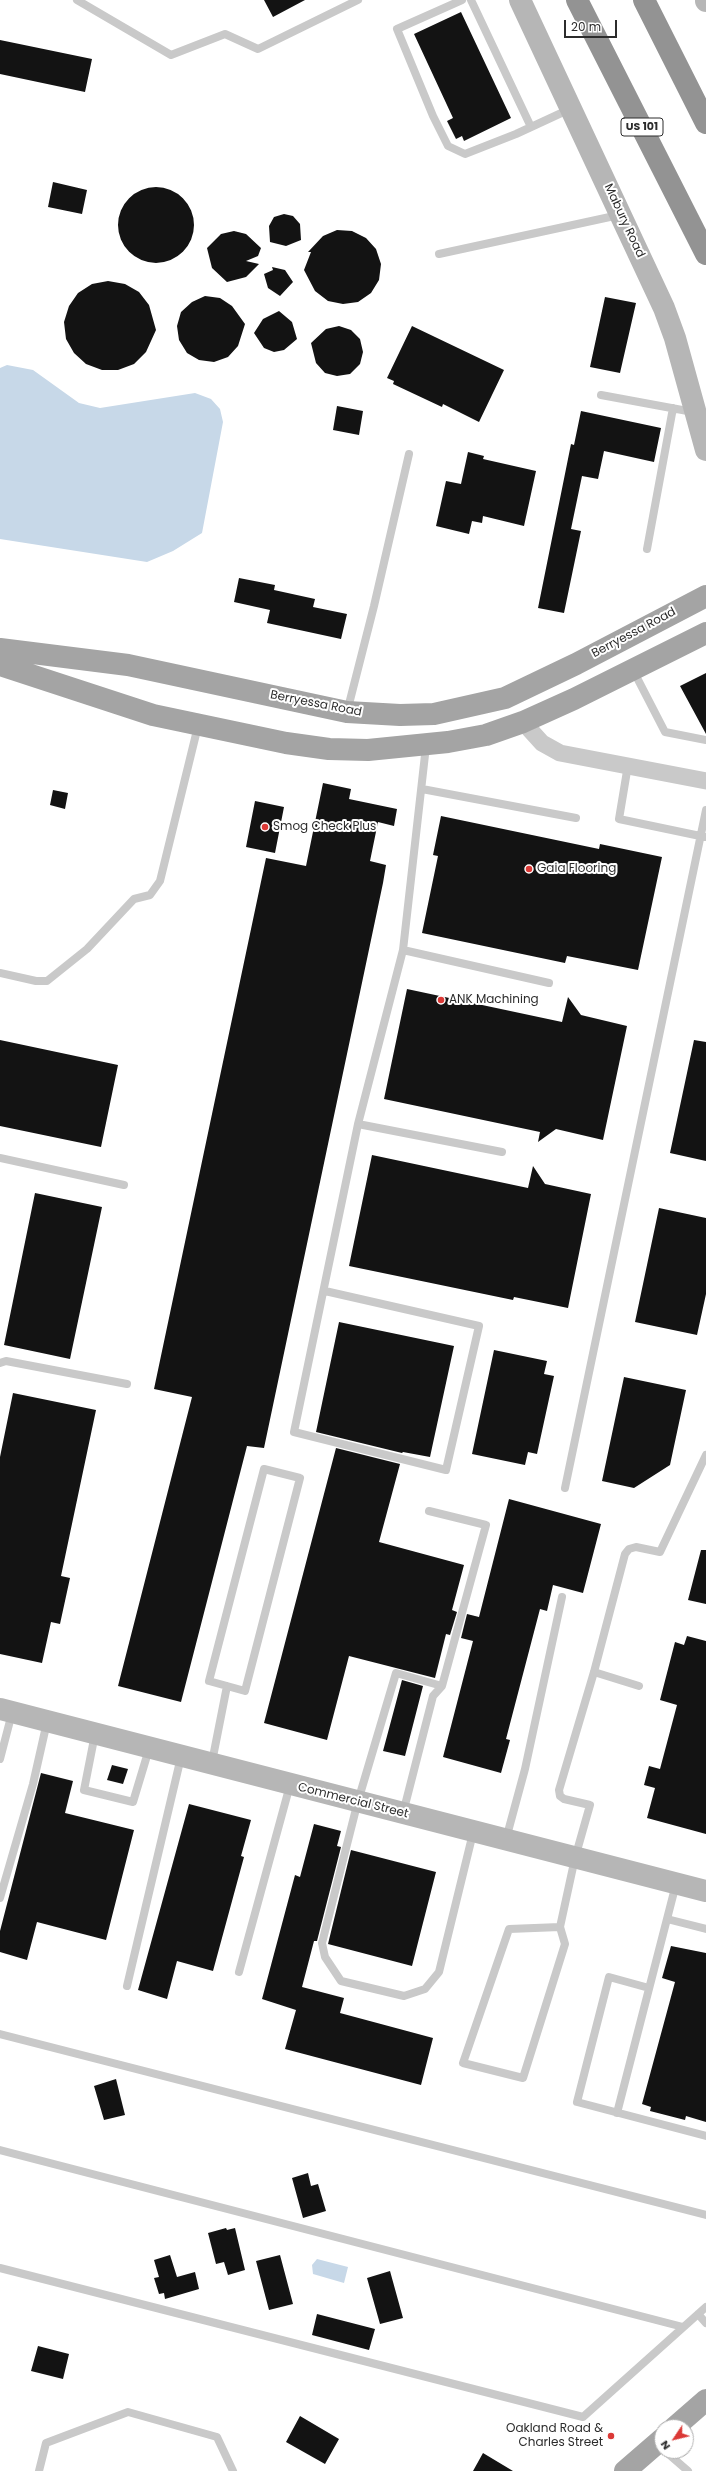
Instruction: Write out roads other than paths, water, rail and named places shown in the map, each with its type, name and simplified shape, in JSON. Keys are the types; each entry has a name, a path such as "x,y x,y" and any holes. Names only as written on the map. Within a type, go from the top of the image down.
{"highway":[{"name":"US 101","path":"577,0 706,254"},
{"path":"644,0 706,123"}],"main road":[{"name":"Mabury Road","path":"520,0 621,214 675,338 706,450"},
{"name":"Berryessa Road","path":"0,649 128,665 347,712 400,715 434,714 505,698 576,664 706,596"},
{"path":"0,665 153,714 286,743 329,749 368,750 426,746 486,735 523,722 633,670 706,633"},
{"name":"Commercial Street","path":"6,1711 96,1733 211,1765 706,1891"},
{"path":"684,2419 706,2400"},
{"path":"625,2471 654,2450"}],"street":[{"path":"523,722 542,743 560,753 706,781"}],"lane":[{"path":"77,0 171,55 226,34 258,49 358,0"},
{"path":"462,0 397,29 433,116 448,146 465,154 531,127 571,108"},
{"path":"471,0 531,127"},
{"path":"439,254 621,214"},
{"path":"601,395 696,412"},
{"path":"647,549 673,408"},
{"path":"347,712 374,606 409,454"},
{"path":"633,670 665,732 706,740"},
{"path":"0,973 36,981 47,981 87,949 134,899 150,895 160,881 198,724"},
{"path":"325,1291 480,1326 446,1470 294,1432 325,1291 358,1124 403,950 426,746"},
{"path":"628,765 619,819 703,837"},
{"path":"422,789 576,818"},
{"path":"565,1488 703,837 706,810"},
{"path":"403,950 550,983"},
{"path":"358,1124 502,1152"},
{"path":"0,1158 124,1185"},
{"path":"0,1363 6,1361 126,1384"},
{"path":"560,1927 509,1930 463,2063 523,2078 565,1944 560,1927 575,1858 590,1805 564,1799 560,1796 559,1790 594,1672 625,1554 629,1549 636,1547 660,1552 706,1455"},
{"path":"264,1468 300,1478 245,1691 227,1686 209,1681 264,1468"},
{"path":"402,1814 434,1696 442,1686 486,1525 429,1511"},
{"path":"506,1840 525,1769 562,1597"},
{"path":"594,1672 639,1686"},
{"path":"442,1686 396,1673 358,1802 322,1943 325,1957 341,1981 404,1996 425,1989 439,1972 473,1831"},
{"path":"211,1765 227,1686"},
{"path":"0,1759 6,1711"},
{"path":"0,1898 33,1784 47,1721"},
{"path":"96,1733 84,1790 133,1802 150,1748"},
{"path":"127,1986 181,1757"},
{"path":"239,1972 290,1785"},
{"path":"617,2113 676,1883"},
{"path":"667,1919 706,1929"},
{"path":"649,1988 609,1977 577,2102 706,2136"},
{"path":"0,2034 706,2215"},
{"path":"0,2150 683,2327"},
{"path":"0,2268 583,2417 706,2307"},
{"path":"698,2314 706,2323"},
{"path":"39,2471 46,2443 128,2412 217,2437 233,2471"},
{"path":"676,2459 688,2471"}],"water":[{"path":"7,365 33,370 79,403 100,408 195,393 211,399 220,409 223,422 202,533 173,551 147,562 0,539 0,368"},
{"path":"317,2259 348,2267 344,2283 313,2274 312,2265"}],"place":[{"name":"Smog Check Plus","path":"265,827"},
{"name":"Gaia Flooring","path":"529,869"},
{"name":"ANK Machining","path":"441,1000"},
{"name":"Oakland Road & Charles Street","path":"611,2436"}]}
